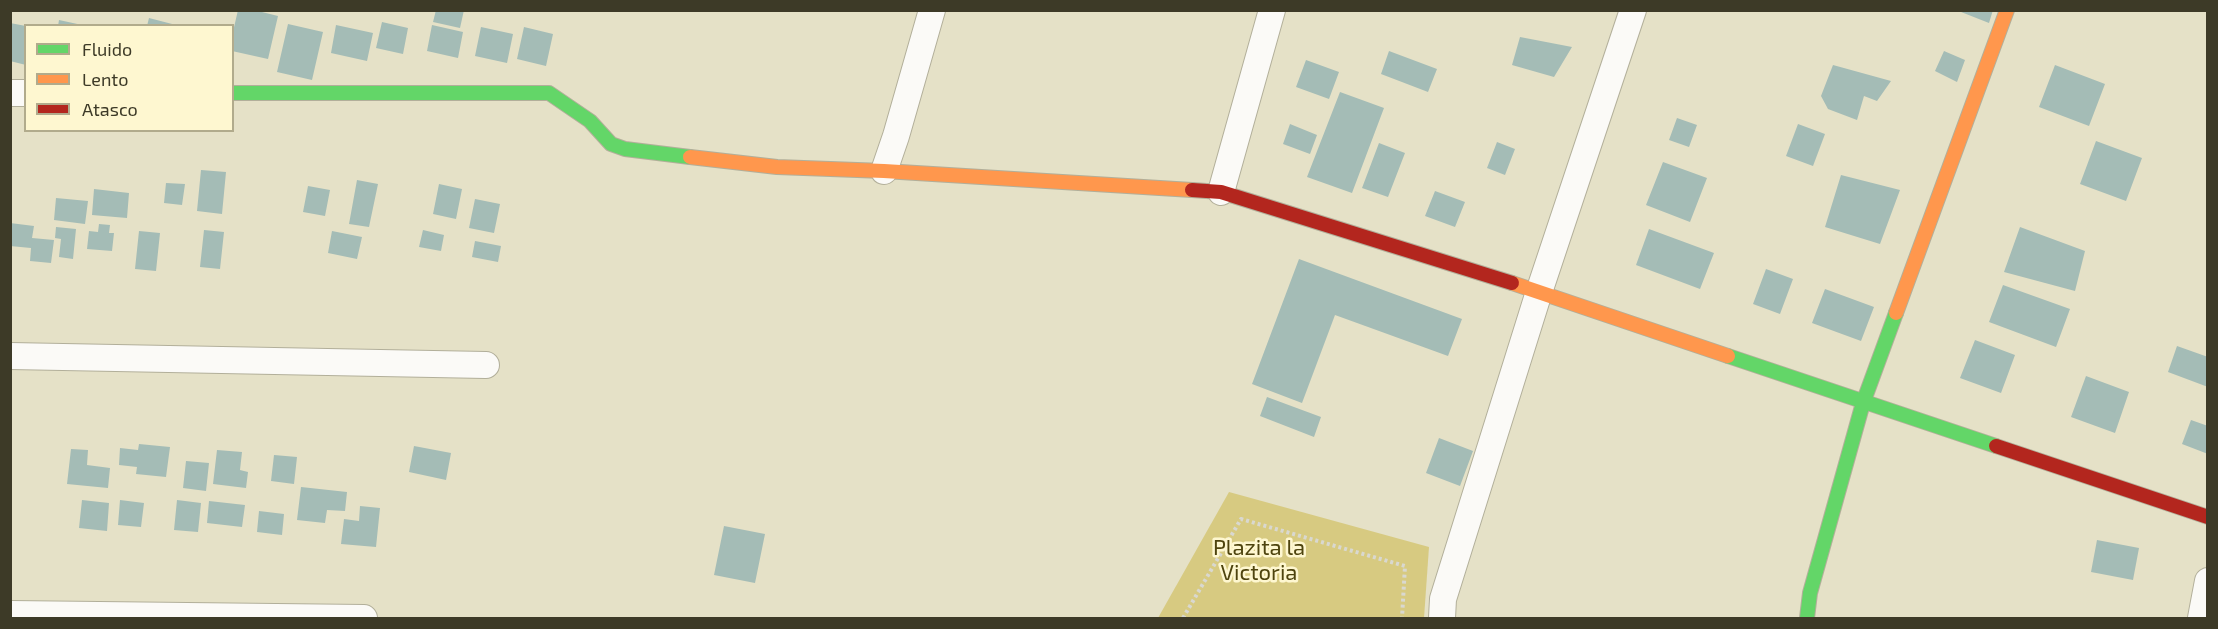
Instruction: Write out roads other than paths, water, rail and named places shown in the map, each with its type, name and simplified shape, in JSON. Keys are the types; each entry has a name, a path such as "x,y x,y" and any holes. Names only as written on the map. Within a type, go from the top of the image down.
{"street":[{"path":"884,171 932,10"},
{"path":"1221,192 1272,10"},
{"path":"1442,618 1443,599 1539,292 1633,10"},
{"path":"1807,618 1810,593 1863,403 2007,10"},
{"path":"234,93 549,93 590,121 612,144 625,149 777,167 884,171 1221,192 1539,292 1863,403 2208,517"},
{"path":"10,356 486,365"},
{"path":"2201,618 2208,581"},
{"path":"26,615 364,618"}],"park label":[{"name":"Plazita la Victoria","path":"1259,560"}]}
